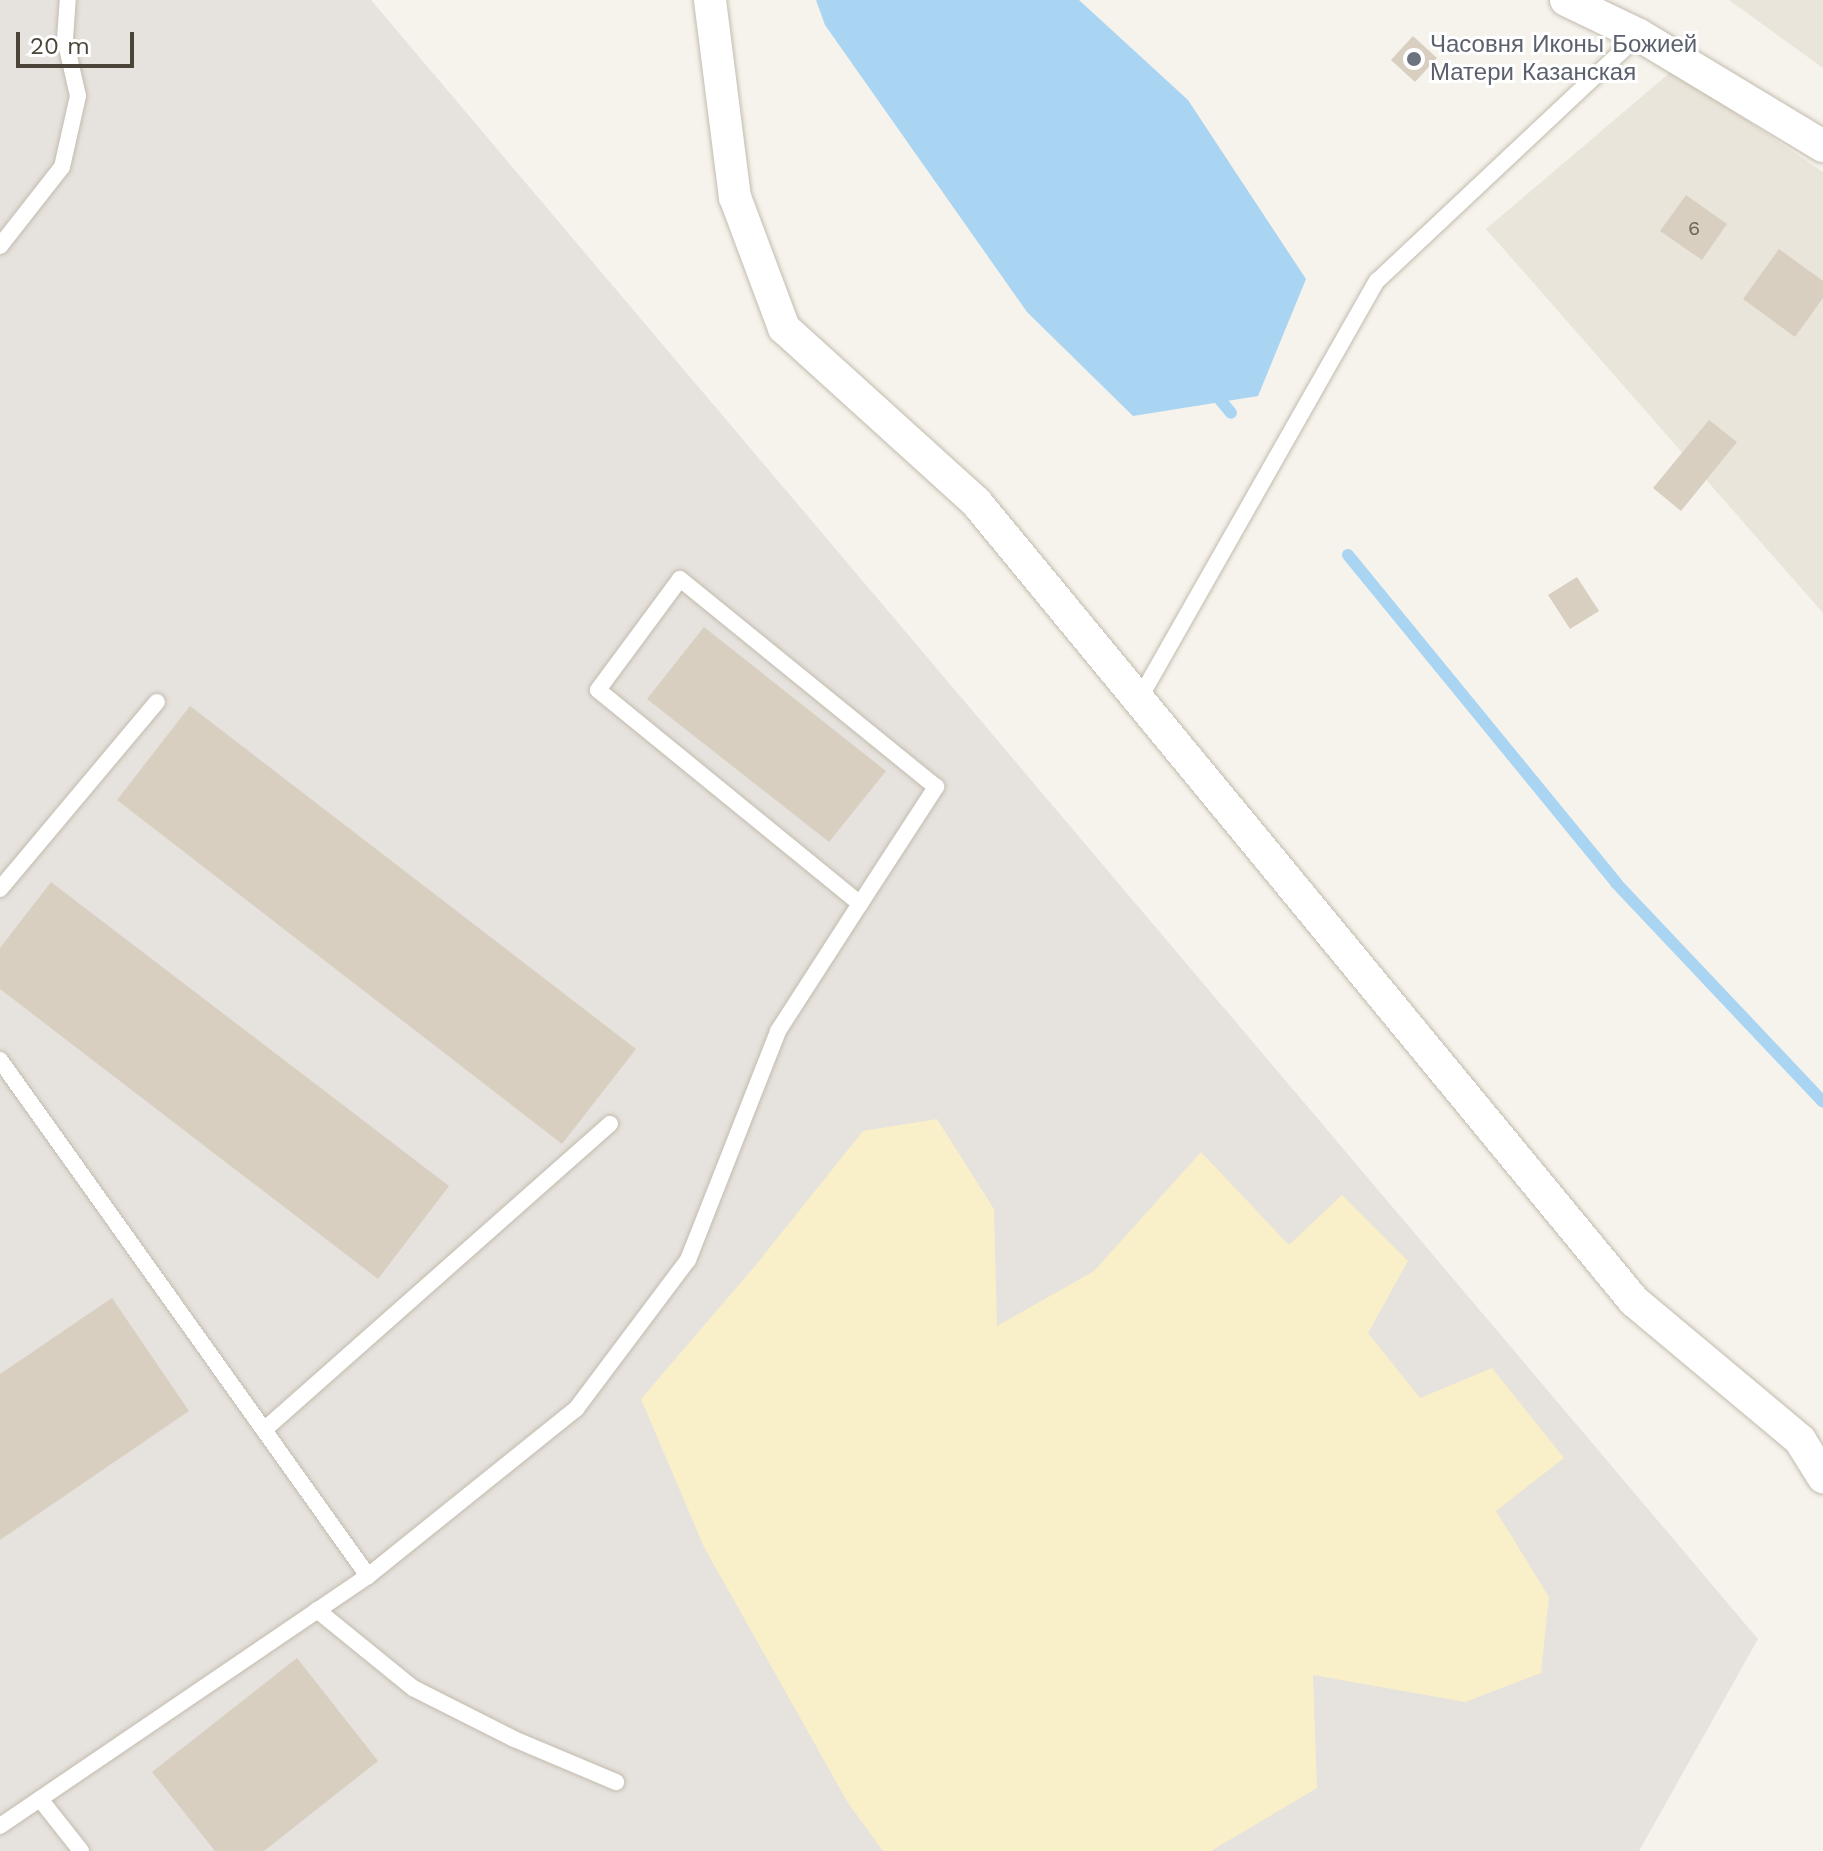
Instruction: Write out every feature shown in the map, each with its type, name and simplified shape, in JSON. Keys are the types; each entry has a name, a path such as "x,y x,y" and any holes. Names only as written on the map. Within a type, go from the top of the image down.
{"street":[{"path":"710,0 735,197 784,328 976,502 1634,1301 1800,1440 1823,1477"},
{"path":"1566,0 1639,35 1823,146"}],"lane":[{"path":"0,246 62,167 78,96 65,39 68,0"},
{"path":"1138,701 1377,281 1639,35"},
{"path":"0,1826 368,1576 576,1409 688,1260 778,1031 936,787 680,579 598,690 860,904"},
{"path":"0,889 157,702"},
{"path":"0,1060 368,1576"},
{"path":"264,1430 610,1124"},
{"path":"317,1610 413,1688 514,1739 616,1782"},
{"path":"40,1799 81,1851"}],"shaded area":[{"path":"0,0 371,0 1758,1639 1639,1851 0,1851"},
{"path":"1729,0 1823,0 1823,68"},
{"path":"1673,70 1823,172 1823,613 1486,229"}],"sand":[{"path":"937,1119 994,1209 997,1326 1094,1271 1201,1152 1289,1245 1342,1195 1408,1261 1368,1333 1420,1398 1492,1368 1564,1458 1496,1511 1549,1597 1541,1673 1465,1702 1313,1675 1317,1788 1211,1851 883,1851 848,1803 704,1547 641,1399 755,1266 863,1131"}],"water":[{"path":"816,0 1079,0 1188,100 1306,279 1258,396 1133,416 1027,312 825,25"}],"building":[{"name":"Часовня Иконы Божией Матери Казанская","path":"1413,36 1437,58 1415,82 1391,60"},
{"path":"1686,195 1727,224 1702,260 1660,231"},
{"path":"1779,249 1823,281 1823,298 1795,337 1743,299"},
{"path":"1709,420 1737,442 1681,511 1653,488"},
{"path":"1577,577 1599,611 1570,629 1548,595"},
{"path":"704,627 886,771 829,842 647,699"},
{"path":"190,706 636,1049 562,1144 117,800"},
{"path":"51,882 449,1186 378,1279 0,989 0,948"},
{"path":"112,1298 189,1411 0,1540 0,1374"},
{"path":"297,1658 378,1761 264,1851 215,1851 152,1772"}],"waterway":[{"path":"1211,389 1231,413"},
{"path":"1348,555 1616,883 1823,1102"}],"place":[{"name":"Часовня Иконы Божией Матери Казанская","path":"1414,59"}]}
